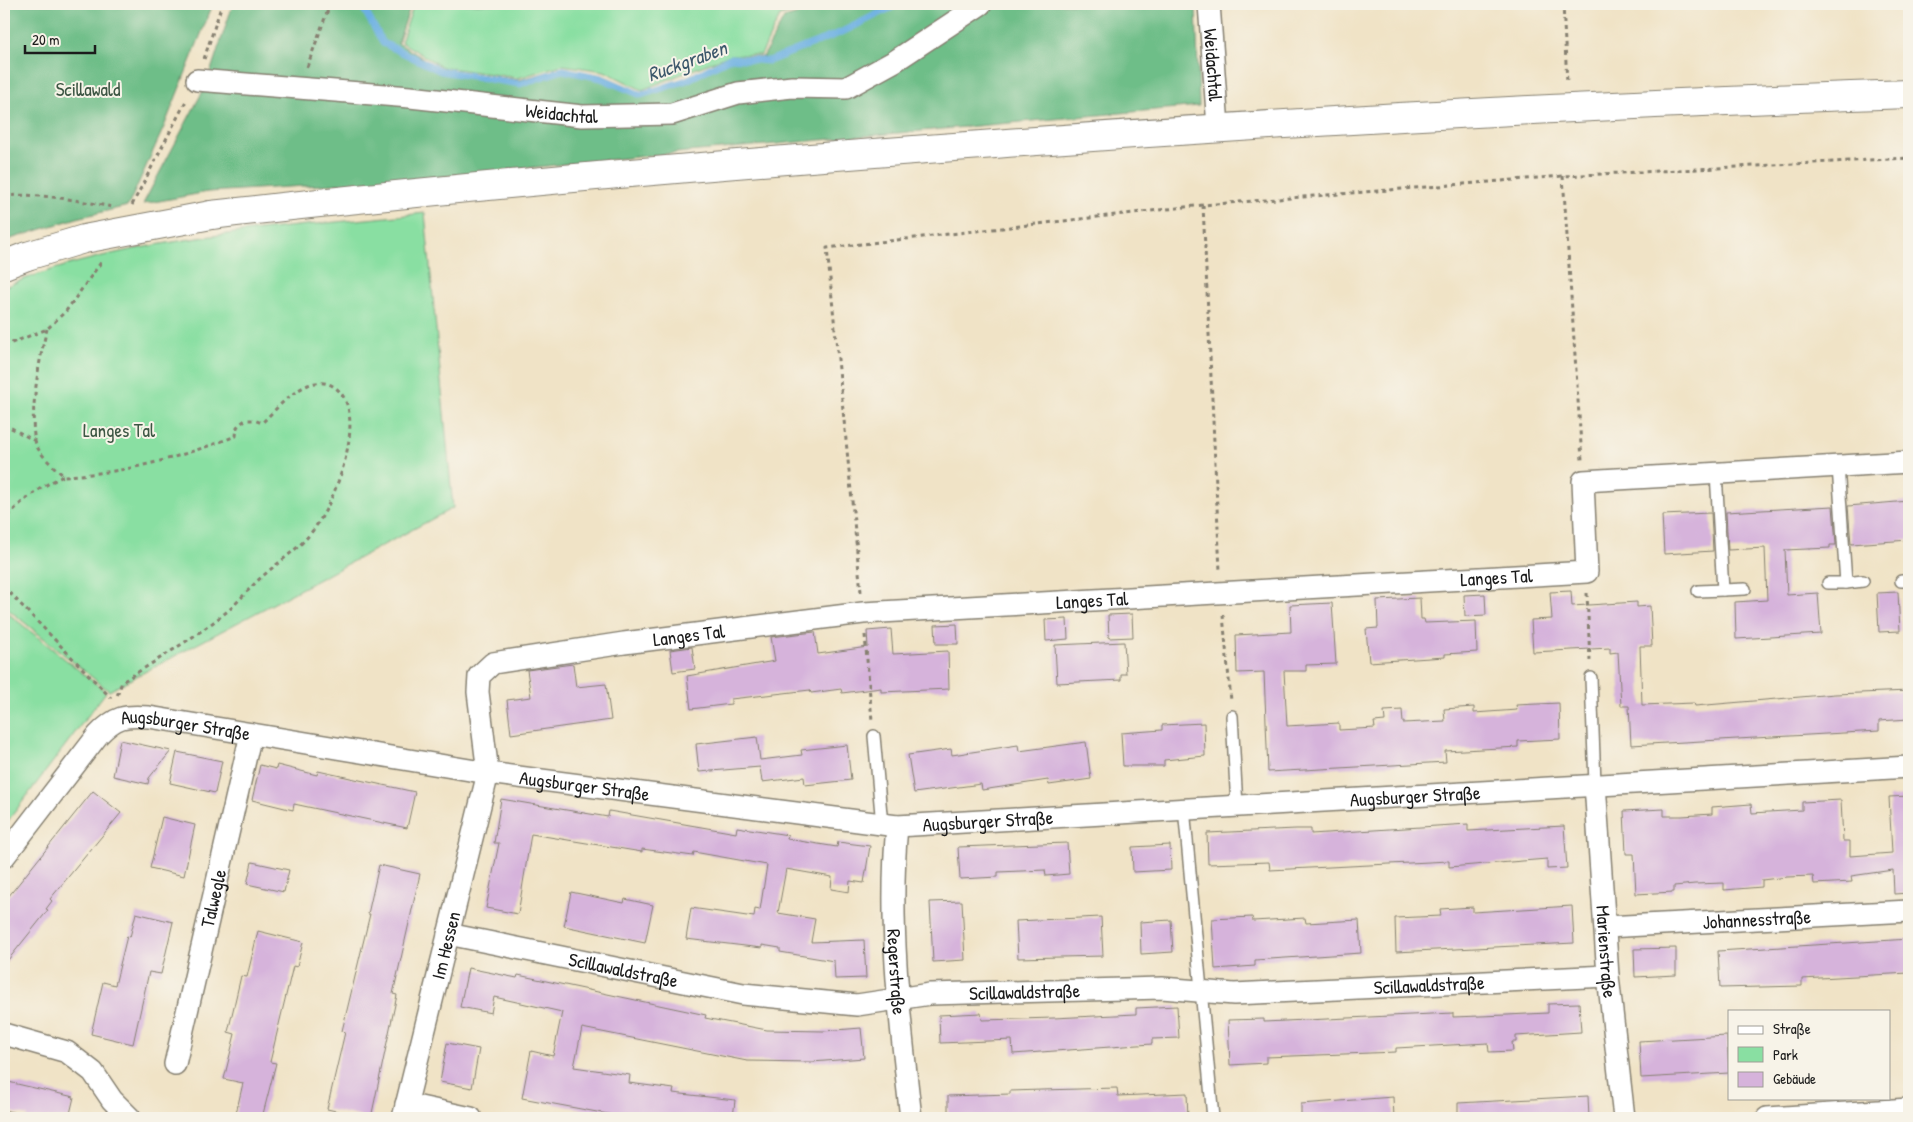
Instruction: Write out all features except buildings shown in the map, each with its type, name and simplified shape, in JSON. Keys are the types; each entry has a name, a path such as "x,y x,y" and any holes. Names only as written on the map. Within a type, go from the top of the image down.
{"main road":[{"path":"15,260 84,239 212,215 418,191 677,167 1218,127 1568,108 1909,94"}],"street":[{"name":"Weidachtal","path":"197,80 410,97 582,116 672,114 738,92 792,87 846,88 895,61 981,4"},
{"name":"Weidachtal","path":"1210,4 1218,127"},
{"path":"1587,572 1583,481 1909,462"},
{"name":"Langes Tal","path":"488,773 478,692 479,676 493,663 624,643 863,613 1587,572"},
{"name":"Augsburger Straße","path":"4,857 109,723 127,715 149,717 488,773 889,826 1909,766"},
{"name":"Talwegle","path":"175,1064 250,734"},
{"name":"Im Hessen","path":"405,1111 488,773"},
{"name":"Marienstraße","path":"1595,784 1608,976 1624,1118"},
{"name":"Regerstraße","path":"889,826 898,1000 911,1118"},
{"name":"Johannesstraße","path":"1606,927 1909,911"},
{"name":"Scillawaldstraße","path":"448,934 743,994 857,1005 930,994 1162,988 1234,994 1608,976"},
{"path":"4,1034 67,1052 93,1072 112,1100 130,1118"},
{"path":"1766,1118 1909,1109"},
{"path":"405,1111 471,1118"}],"lane":[{"path":"1838,466 1846,582"},
{"path":"1716,473 1723,590"},
{"path":"1828,584 1863,581"},
{"path":"1698,591 1745,589"},
{"path":"1591,678 1595,784"},
{"path":"1232,716 1237,807"},
{"path":"874,736 889,826"},
{"path":"1184,808 1213,1118"}],"path":[{"path":"130,210 197,80 222,4"},
{"path":"299,89 330,4"},
{"path":"1563,4 1568,108"},
{"path":"874,736 827,248 1203,205 1563,176 1909,158"},
{"path":"1563,176 1583,481"},
{"path":"4,196 24,194 120,208"},
{"path":"1203,205 1221,594 1232,716"},
{"path":"4,346 47,329 66,311 97,269 106,252"},
{"path":"35,441 37,381 47,329"},
{"path":"4,523 28,499 49,482 64,476 101,474 168,461 236,436 237,427 245,420 254,420 262,423 292,396 315,382 335,387 343,394 350,412 348,442 335,488 327,508 305,541 264,575 229,610 122,682 114,702 4,587"},
{"path":"4,424 35,441 45,458 64,476"},
{"path":"1587,572 1591,678"}],"green space":[{"name":"Scillawald","path":"4,4 213,4 164,127 128,206 77,218 4,241"},
{"path":"233,4 409,4 410,7 398,43 441,69 519,80 562,68 602,75 641,92 685,78 730,57 763,57 784,18 834,4 1196,4 1199,106 676,153 417,179 208,192 143,204 206,85"},
{"path":"412,4 821,4 780,16 761,55 730,55 642,90 604,71 562,65 518,78 442,67 401,42 413,7"},
{"path":"425,213 453,508 109,691 4,606 4,287 53,270 104,256 157,245 266,229"},
{"path":"4,610 106,692 4,826"}],"waterway":[{"name":"Ruckgraben","path":"361,4 383,43 441,71 520,84 563,70 601,78 641,95 687,80 730,58 769,61 842,32 898,4"}]}
